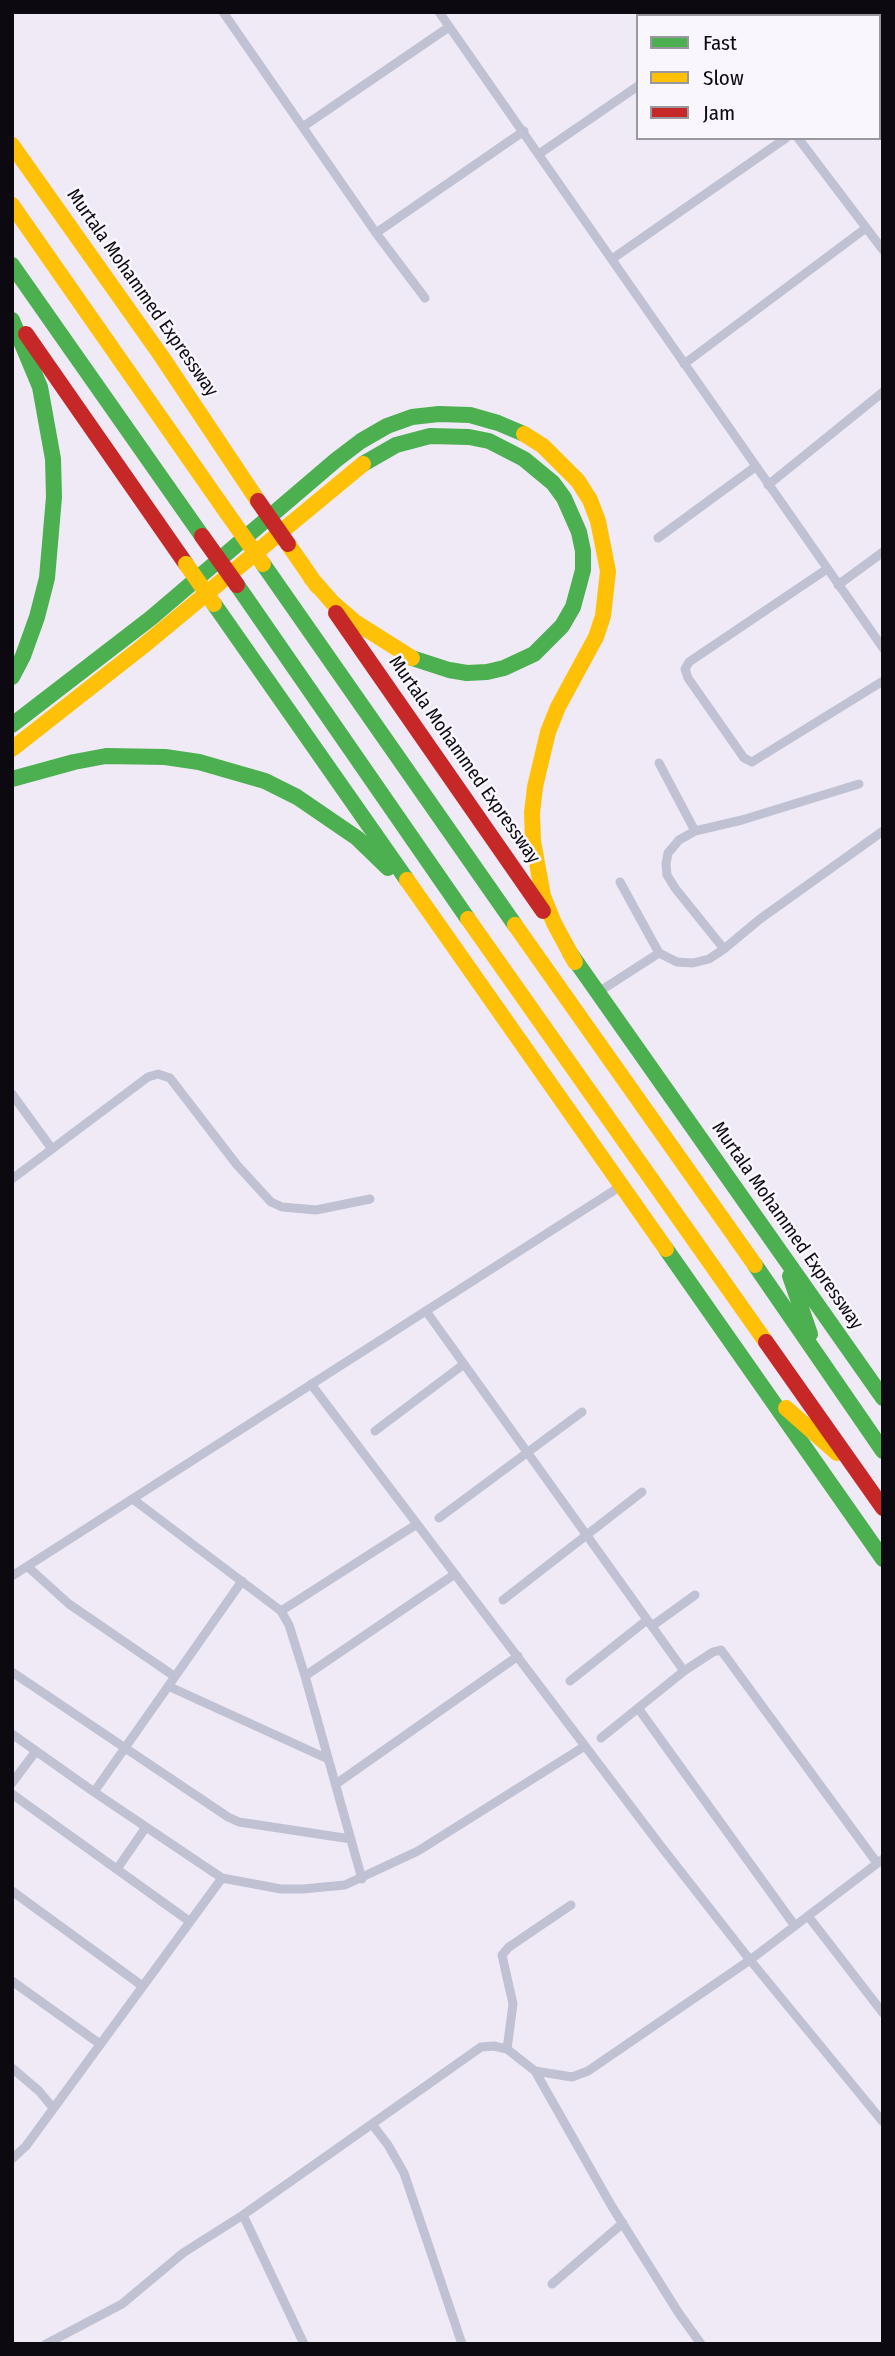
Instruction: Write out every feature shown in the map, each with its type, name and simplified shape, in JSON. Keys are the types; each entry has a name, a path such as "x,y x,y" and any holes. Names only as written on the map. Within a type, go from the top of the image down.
{"highway":[{"name":"Murtala Mohammed Expressway","path":"12,145 162,357 258,501 539,905 575,962 883,1398"},
{"path":"12,205 883,1451"},
{"path":"12,265 506,974 883,1508"},
{"path":"12,318 883,1559"},
{"path":"12,318 40,387 53,459 54,497 47,578 37,617 12,677"},
{"path":"12,725 150,618 336,460 387,426 412,417 460,415 498,423 521,432 543,446 578,481 590,500 598,521 608,570 603,616 596,637 548,732 532,813 533,841 544,896 554,923 575,962"},
{"path":"12,749 142,647 360,466 396,445 414,439 469,437 507,449 524,458 553,482 573,513 583,551 579,589 562,626 534,654 504,668 487,672 449,670 407,656 355,622 311,578"},
{"path":"12,779 106,756 165,757 236,771 276,787 328,816 357,838 422,904"},
{"path":"782,1255 817,1353"},
{"path":"765,1390 858,1472"}],"street":[{"path":"439,12 883,648"},
{"path":"224,13 376,233 425,298"},
{"path":"304,126 449,27"},
{"path":"539,154 636,87"},
{"path":"376,233 524,131"},
{"path":"612,259 783,140"},
{"path":"800,140 883,250"},
{"path":"684,364 866,228"},
{"path":"874,239 883,232"},
{"path":"768,485 883,392"},
{"path":"658,538 755,467"},
{"path":"838,585 883,552"},
{"path":"827,569 690,662 685,668 688,678 744,758 751,762 883,681"},
{"path":"659,763 695,831"},
{"path":"724,949 667,875 668,853 679,840 695,831 743,820 859,783"},
{"path":"620,881 659,953 677,962 693,963 709,959 724,949 760,919 883,831"},
{"path":"597,993 659,953"},
{"path":"12,1179 148,1077 158,1074 170,1078 237,1165 271,1202 282,1207 316,1210 370,1199"},
{"path":"12,1094 52,1149"},
{"path":"12,1576 621,1186"},
{"path":"426,1311 684,1671"},
{"path":"375,1432 464,1364"},
{"path":"311,1384 750,1961 883,2122"},
{"path":"439,1518 582,1412"},
{"path":"503,1600 642,1492"},
{"path":"134,1500 281,1611 289,1625 305,1676 362,1879"},
{"path":"281,1611 417,1524"},
{"path":"28,1567 69,1604 174,1676"},
{"path":"305,1676 455,1574"},
{"path":"94,1793 242,1581"},
{"path":"570,1681 649,1623 695,1595"},
{"path":"535,2071 572,2077 589,2071 750,1961 880,1861 725,1653 717,1649 684,1671 601,1738"},
{"path":"337,1784 518,1656"},
{"path":"12,1672 228,1818 351,1839"},
{"path":"168,1686 328,1759"},
{"path":"638,1708 795,1926"},
{"path":"12,1734 94,1793 222,1878 281,1889 345,1885 362,1879 429,1845 585,1746"},
{"path":"12,1783 36,1751"},
{"path":"12,1794 190,1921"},
{"path":"117,1870 146,1827"},
{"path":"12,2159 26,2146 222,1878"},
{"path":"12,1891 142,1985"},
{"path":"508,2049 513,2004 502,1955 509,1947 571,1905"},
{"path":"808,1916 883,2013"},
{"path":"12,1981 100,2044"},
{"path":"46,2344 122,2304 183,2253 243,2215 481,2048 494,2046 508,2049 535,2071 623,2223 701,2344"},
{"path":"12,2068 39,2091 53,2108"},
{"path":"372,2124 404,2173 462,2344"},
{"path":"243,2215 303,2344"},
{"path":"552,2284 623,2223"}],"traffic: fast":[{"path":"12,265 202,536"},
{"path":"12,320 40,387 53,459 54,497 47,578 37,617 12,677"},
{"path":"12,725 151,618 336,460 387,426 412,417 470,415 524,434"},
{"path":"363,464 396,445 430,436 469,437 489,441 524,459 553,483 564,498 579,532 583,570 573,607 562,626 534,654 504,668 467,673 412,658"},
{"path":"263,564 515,925"},
{"path":"237,585 468,919"},
{"path":"214,604 407,880"},
{"path":"12,779 106,756 165,757 199,762 265,781 297,797 357,838 388,868"},
{"path":"570,953 883,1398"},
{"path":"666,1249 883,1559"},
{"path":"755,1265 883,1451"},
{"path":"790,1276 810,1334"}],"traffic: slow":[{"path":"12,145 162,357 258,501"},
{"path":"12,205 227,513"},
{"path":"524,434 543,446 578,481 590,500 598,521 608,571 603,616 596,637 558,707 548,732 532,813 533,841 543,896 575,962"},
{"path":"12,749 142,647 363,464"},
{"path":"227,513 263,564"},
{"path":"288,544 317,586"},
{"path":"186,564 214,604"},
{"path":"311,578 332,602 355,622 412,658"},
{"path":"407,880 666,1249"},
{"path":"468,919 766,1342"},
{"path":"515,925 755,1265"},
{"path":"786,1408 837,1453"}],"traffic: jam":[{"path":"26,334 186,564"},
{"path":"258,501 288,544"},
{"path":"202,536 237,585"},
{"path":"336,613 543,911"},
{"path":"766,1342 883,1508"}]}
